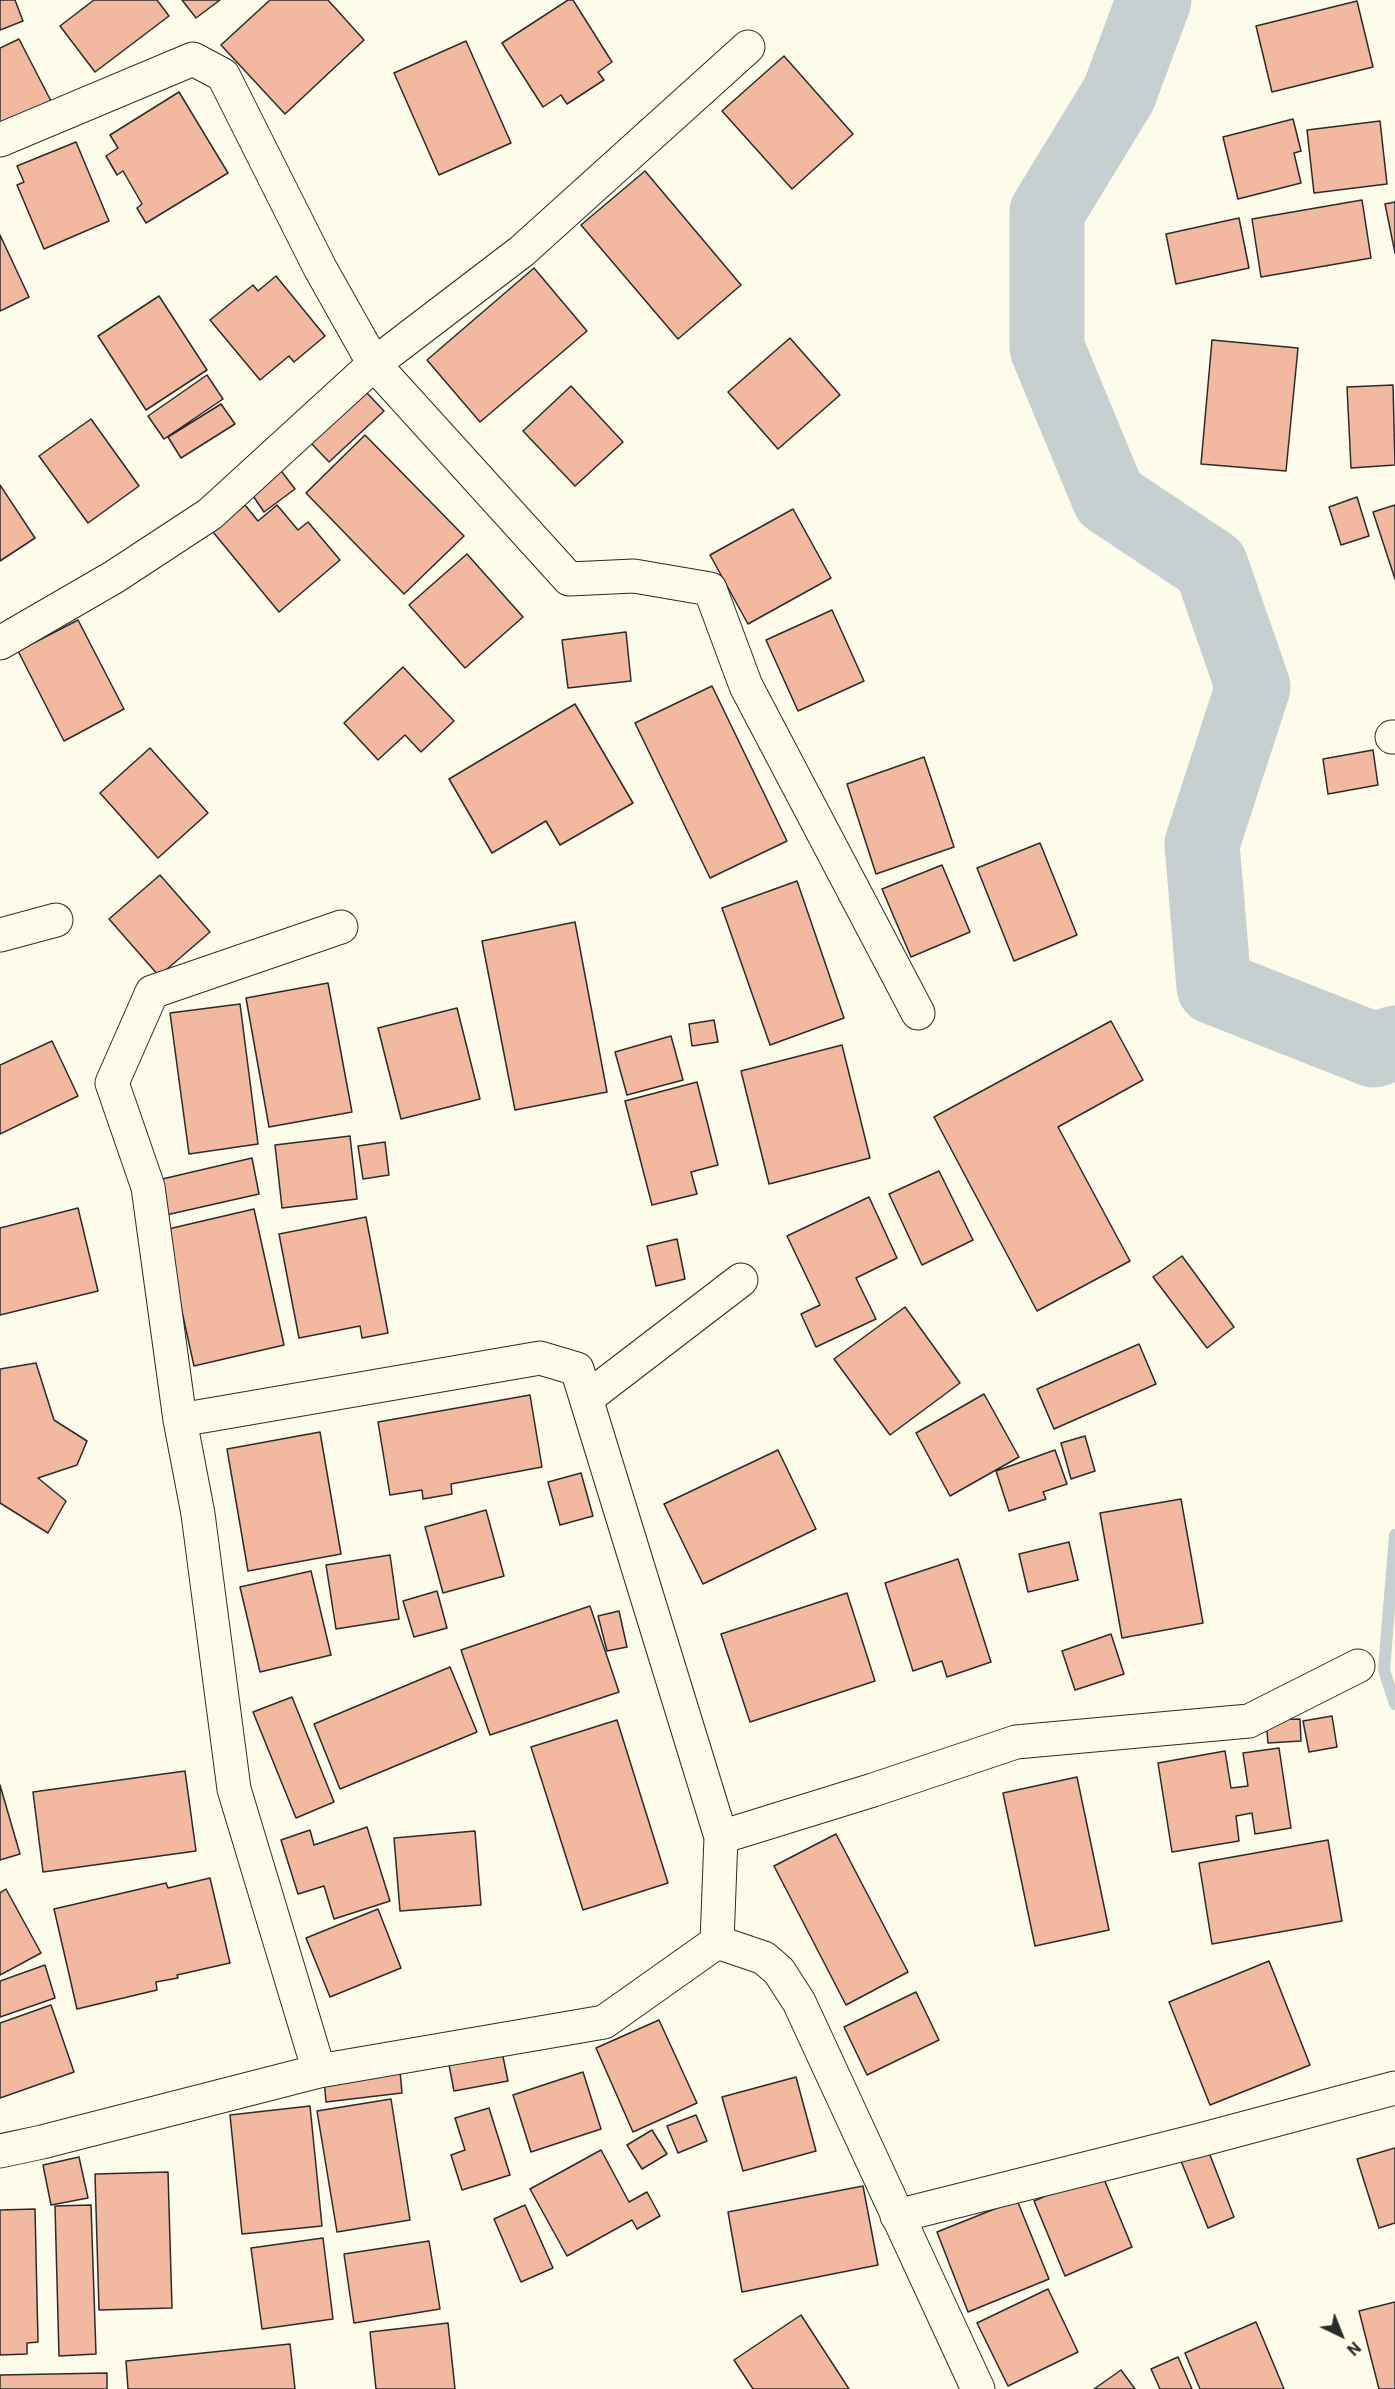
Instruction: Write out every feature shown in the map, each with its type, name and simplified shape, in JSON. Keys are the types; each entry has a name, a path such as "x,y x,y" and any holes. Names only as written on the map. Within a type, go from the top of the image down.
{"street":[{"path":"0,643 114,577 210,514 374,364 522,251 748,47"},
{"path":"0,140 193,59 224,75 320,268 374,364 569,579 634,576 710,589 746,686 918,1013"},
{"path":"0,935 56,920"},
{"path":"319,2071 234,1789 198,1514 180,1420 148,1187 112,1083 152,992 341,927"},
{"path":"587,1398 741,1280"},
{"path":"180,1420 540,1358 577,1369 721,1837 717,1942"},
{"path":"721,1837 873,1790 1016,1742 1249,1721 1358,1666"},
{"path":"0,2151 319,2071 604,2022 717,1942"},
{"path":"717,1942 764,1958 778,1971 799,2002 978,2389"},
{"path":"897,2216 1200,2140 1395,2088"}],"building":[{"path":"0,0 15,0 23,21 0,30"},
{"path":"94,0 157,0 169,16 95,72 60,26"},
{"path":"182,0 220,0 196,18"},
{"path":"270,0 328,0 364,40 285,114 221,45"},
{"path":"568,0 573,0 612,62 598,72 604,80 567,104 561,95 543,107 502,43"},
{"path":"1357,1 1373,67 1272,92 1256,26"},
{"path":"19,39 51,101 0,127 0,48"},
{"path":"466,41 511,143 439,175 394,73"},
{"path":"784,56 853,134 792,189 722,111"},
{"path":"179,92 228,173 146,223 137,208 142,204 123,171 117,175 106,156 118,148 110,135"},
{"path":"1293,119 1301,151 1294,153 1301,183 1238,199 1223,137"},
{"path":"1380,121 1387,184 1314,193 1307,130"},
{"path":"76,142 109,221 44,249 17,185 24,182 17,166"},
{"path":"645,171 741,285 678,339 581,225"},
{"path":"1362,200 1371,258 1261,277 1252,219"},
{"path":"1395,202 1395,253 1385,204"},
{"path":"1239,218 1249,268 1176,284 1166,234"},
{"path":"0,235 29,297 0,311"},
{"path":"534,268 587,331 480,422 427,360"},
{"path":"276,276 325,336 294,362 289,356 260,380 210,320 253,285 258,291"},
{"path":"159,296 207,370 146,410 98,336"},
{"path":"790,338 840,395 778,449 728,392"},
{"path":"1212,340 1298,348 1286,471 1201,464"},
{"path":"207,375 223,399 164,439 148,416"},
{"path":"1393,385 1395,465 1351,468 1347,387"},
{"path":"571,386 623,442 575,486 523,431"},
{"path":"366,392 384,411 329,462 311,443"},
{"path":"221,404 235,424 181,458 168,437"},
{"path":"91,419 139,486 88,523 39,456"},
{"path":"365,435 464,536 404,594 306,493"},
{"path":"279,468 295,489 264,512 249,490"},
{"path":"0,485 35,538 0,561"},
{"path":"1357,497 1369,536 1341,545 1329,507"},
{"path":"245,505 258,521 277,505 298,530 308,522 340,560 279,612 213,532"},
{"path":"1395,505 1395,579 1373,512"},
{"path":"793,509 831,578 748,624 710,555"},
{"path":"467,554 523,617 465,668 409,605"},
{"path":"832,610 864,681 798,711 766,640"},
{"path":"78,620 124,709 64,741 18,651"},
{"path":"626,632 631,681 568,688 562,640"},
{"path":"403,667 454,721 421,752 405,735 378,760 344,723"},
{"path":"712,686 787,841 710,878 635,723"},
{"path":"575,704 633,803 560,845 546,821 492,853 449,779"},
{"path":"150,748 208,813 158,858 100,793"},
{"path":"1373,750 1378,785 1328,794 1323,759"},
{"path":"924,757 954,847 876,874 847,784"},
{"path":"1040,843 1077,935 1014,961 977,868"},
{"path":"942,865 970,932 911,957 882,889"},
{"path":"160,875 210,932 159,976 109,919"},
{"path":"797,881 844,1018 770,1045 722,908"},
{"path":"575,922 607,1092 515,1110 482,941"},
{"path":"328,983 352,1112 269,1127 246,998"},
{"path":"240,1004 258,1144 189,1154 170,1013"},
{"path":"457,1008 480,1099 401,1119 378,1028"},
{"path":"714,1020 718,1042 692,1046 689,1024"},
{"path":"1111,1021 1143,1080 1058,1127 1130,1261 1037,1311 934,1117"},
{"path":"671,1036 683,1080 627,1095 615,1052"},
{"path":"52,1041 78,1096 0,1134 0,1065"},
{"path":"842,1045 870,1158 769,1184 741,1071"},
{"path":"697,1082 718,1165 691,1172 697,1194 652,1205 625,1101"},
{"path":"350,1136 357,1199 282,1208 275,1145"},
{"path":"385,1142 389,1175 363,1179 358,1146"},
{"path":"252,1158 259,1194 166,1215 158,1180"},
{"path":"939,1171 973,1240 922,1265 889,1194"},
{"path":"869,1197 897,1258 856,1278 876,1319 816,1347 801,1314 820,1305 787,1236"},
{"path":"78,1208 98,1291 0,1315 0,1228"},
{"path":"254,1209 284,1345 194,1366 164,1230"},
{"path":"366,1217 388,1333 362,1338 360,1326 299,1338 279,1234"},
{"path":"677,1239 685,1279 656,1286 647,1246"},
{"path":"1182,1256 1234,1327 1207,1348 1153,1277"},
{"path":"905,1307 960,1383 890,1435 834,1359"},
{"path":"1139,1344 1156,1384 1054,1429 1037,1389"},
{"path":"36,1363 54,1420 87,1441 77,1465 38,1478 66,1501 48,1533 0,1503 0,1369"},
{"path":"984,1394 1019,1457 950,1496 916,1433"},
{"path":"530,1395 542,1467 451,1484 452,1494 423,1499 422,1490 390,1495 378,1422"},
{"path":"320,1432 341,1554 248,1571 227,1449"},
{"path":"1085,1436 1095,1471 1071,1479 1061,1443"},
{"path":"778,1450 816,1529 703,1584 664,1504"},
{"path":"1055,1450 1067,1484 1043,1492 1046,1499 1009,1511 996,1471"},
{"path":"581,1473 593,1516 560,1525 548,1482"},
{"path":"1181,1499 1203,1623 1122,1638 1100,1513"},
{"path":"486,1510 504,1576 443,1593 425,1527"},
{"path":"1069,1542 1078,1580 1028,1592 1019,1554"},
{"path":"390,1555 399,1619 336,1629 326,1565"},
{"path":"958,1559 991,1662 947,1677 942,1661 913,1671 885,1583"},
{"path":"311,1571 331,1655 260,1672 240,1587"},
{"path":"437,1591 447,1628 414,1637 403,1601"},
{"path":"847,1593 875,1681 750,1722 721,1634"},
{"path":"590,1606 619,1692 490,1735 461,1650"},
{"path":"619,1611 627,1647 607,1651 598,1616"},
{"path":"1111,1634 1124,1674 1075,1690 1062,1651"},
{"path":"450,1667 477,1732 340,1789 314,1724"},
{"path":"292,1697 334,1802 296,1818 253,1712"},
{"path":"1332,1716 1337,1747 1309,1752 1303,1721"},
{"path":"1300,1719 1301,1741 1268,1743 1266,1720"},
{"path":"617,1720 668,1883 583,1910 531,1747"},
{"path":"1279,1748 1291,1828 1255,1834 1252,1813 1236,1816 1239,1841 1172,1852 1158,1763 1225,1751 1231,1788 1248,1786 1243,1753"},
{"path":"185,1771 196,1851 43,1872 33,1792"},
{"path":"1077,1777 1109,1930 1035,1946 1003,1793"},
{"path":"0,1785 20,1854 0,1860"},
{"path":"367,1827 390,1901 334,1919 324,1886 298,1894 281,1840 310,1830 314,1845"},
{"path":"475,1831 481,1905 400,1911 394,1838"},
{"path":"836,1834 908,1972 846,2005 774,1866"},
{"path":"1328,1840 1342,1921 1212,1944 1199,1863"},
{"path":"210,1878 230,1963 156,1982 157,1990 77,2009 54,1909 166,1883 168,1888"},
{"path":"6,1889 41,1953 0,1975 0,1893"},
{"path":"378,1909 401,1968 330,1997 306,1938"},
{"path":"1269,1961 1310,2065 1210,2105 1169,2002"},
{"path":"45,1965 55,1998 0,2017 0,1981"},
{"path":"916,1992 939,2040 867,2075 844,2027"},
{"path":"51,2005 74,2072 0,2098 0,2023"},
{"path":"659,2020 697,2103 633,2132 596,2048"},
{"path":"501,2047 508,2081 454,2091 449,2065"},
{"path":"400,2071 402,2093 326,2102 324,2079"},
{"path":"583,2072 601,2129 531,2152 513,2095"},
{"path":"796,2077 816,2151 743,2171 722,2097"},
{"path":"391,2099 410,2220 337,2232 317,2111"},
{"path":"310,2106 322,2226 242,2234 230,2115"},
{"path":"489,2108 510,2175 462,2190 451,2155 465,2150 455,2118"},
{"path":"696,2115 707,2141 678,2153 667,2126"},
{"path":"652,2130 667,2154 642,2169 627,2145"},
{"path":"1395,2148 1395,2223 1379,2228 1357,2159"},
{"path":"601,2150 629,2202 647,2192 660,2216 637,2229 632,2220 567,2256 530,2189"},
{"path":"1208,2150 1234,2217 1208,2228 1181,2161"},
{"path":"79,2157 88,2198 51,2205 43,2165"},
{"path":"168,2172 172,2308 99,2310 95,2174"},
{"path":"1101,2172 1132,2247 1065,2276 1034,2201"},
{"path":"863,2186 878,2265 742,2292 728,2212"},
{"path":"1017,2200 1049,2279 968,2312 937,2232"},
{"path":"91,2205 96,2354 59,2356 55,2206"},
{"path":"525,2205 553,2268 521,2282 494,2219"},
{"path":"35,2209 38,2342 27,2343 27,2354 0,2355 0,2210"},
{"path":"323,2238 333,2319 262,2329 251,2248"},
{"path":"429,2241 440,2309 354,2323 344,2254"},
{"path":"1048,2289 1078,2352 1008,2386 977,2323"},
{"path":"1395,2302 1395,2389 1379,2389 1359,2311"},
{"path":"801,2315 849,2389 753,2389 734,2360"},
{"path":"1256,2322 1284,2389 1200,2389 1185,2353"},
{"path":"448,2323 455,2389 376,2389 370,2332"},
{"path":"290,2344 295,2389 128,2389 126,2361"},
{"path":"1178,2357 1192,2389 1160,2389 1151,2369"},
{"path":"1121,2370 1135,2389 1094,2389"},
{"path":"107,2373 107,2389 0,2389 0,2375"}],"waterway":[{"path":"1154,0 1119,94 1047,212 1047,348 1109,498 1211,566 1253,687 1202,844 1214,987 1374,1050 1395,1043"},
{"path":"1395,1535 1384,1670 1395,1704"}]}
